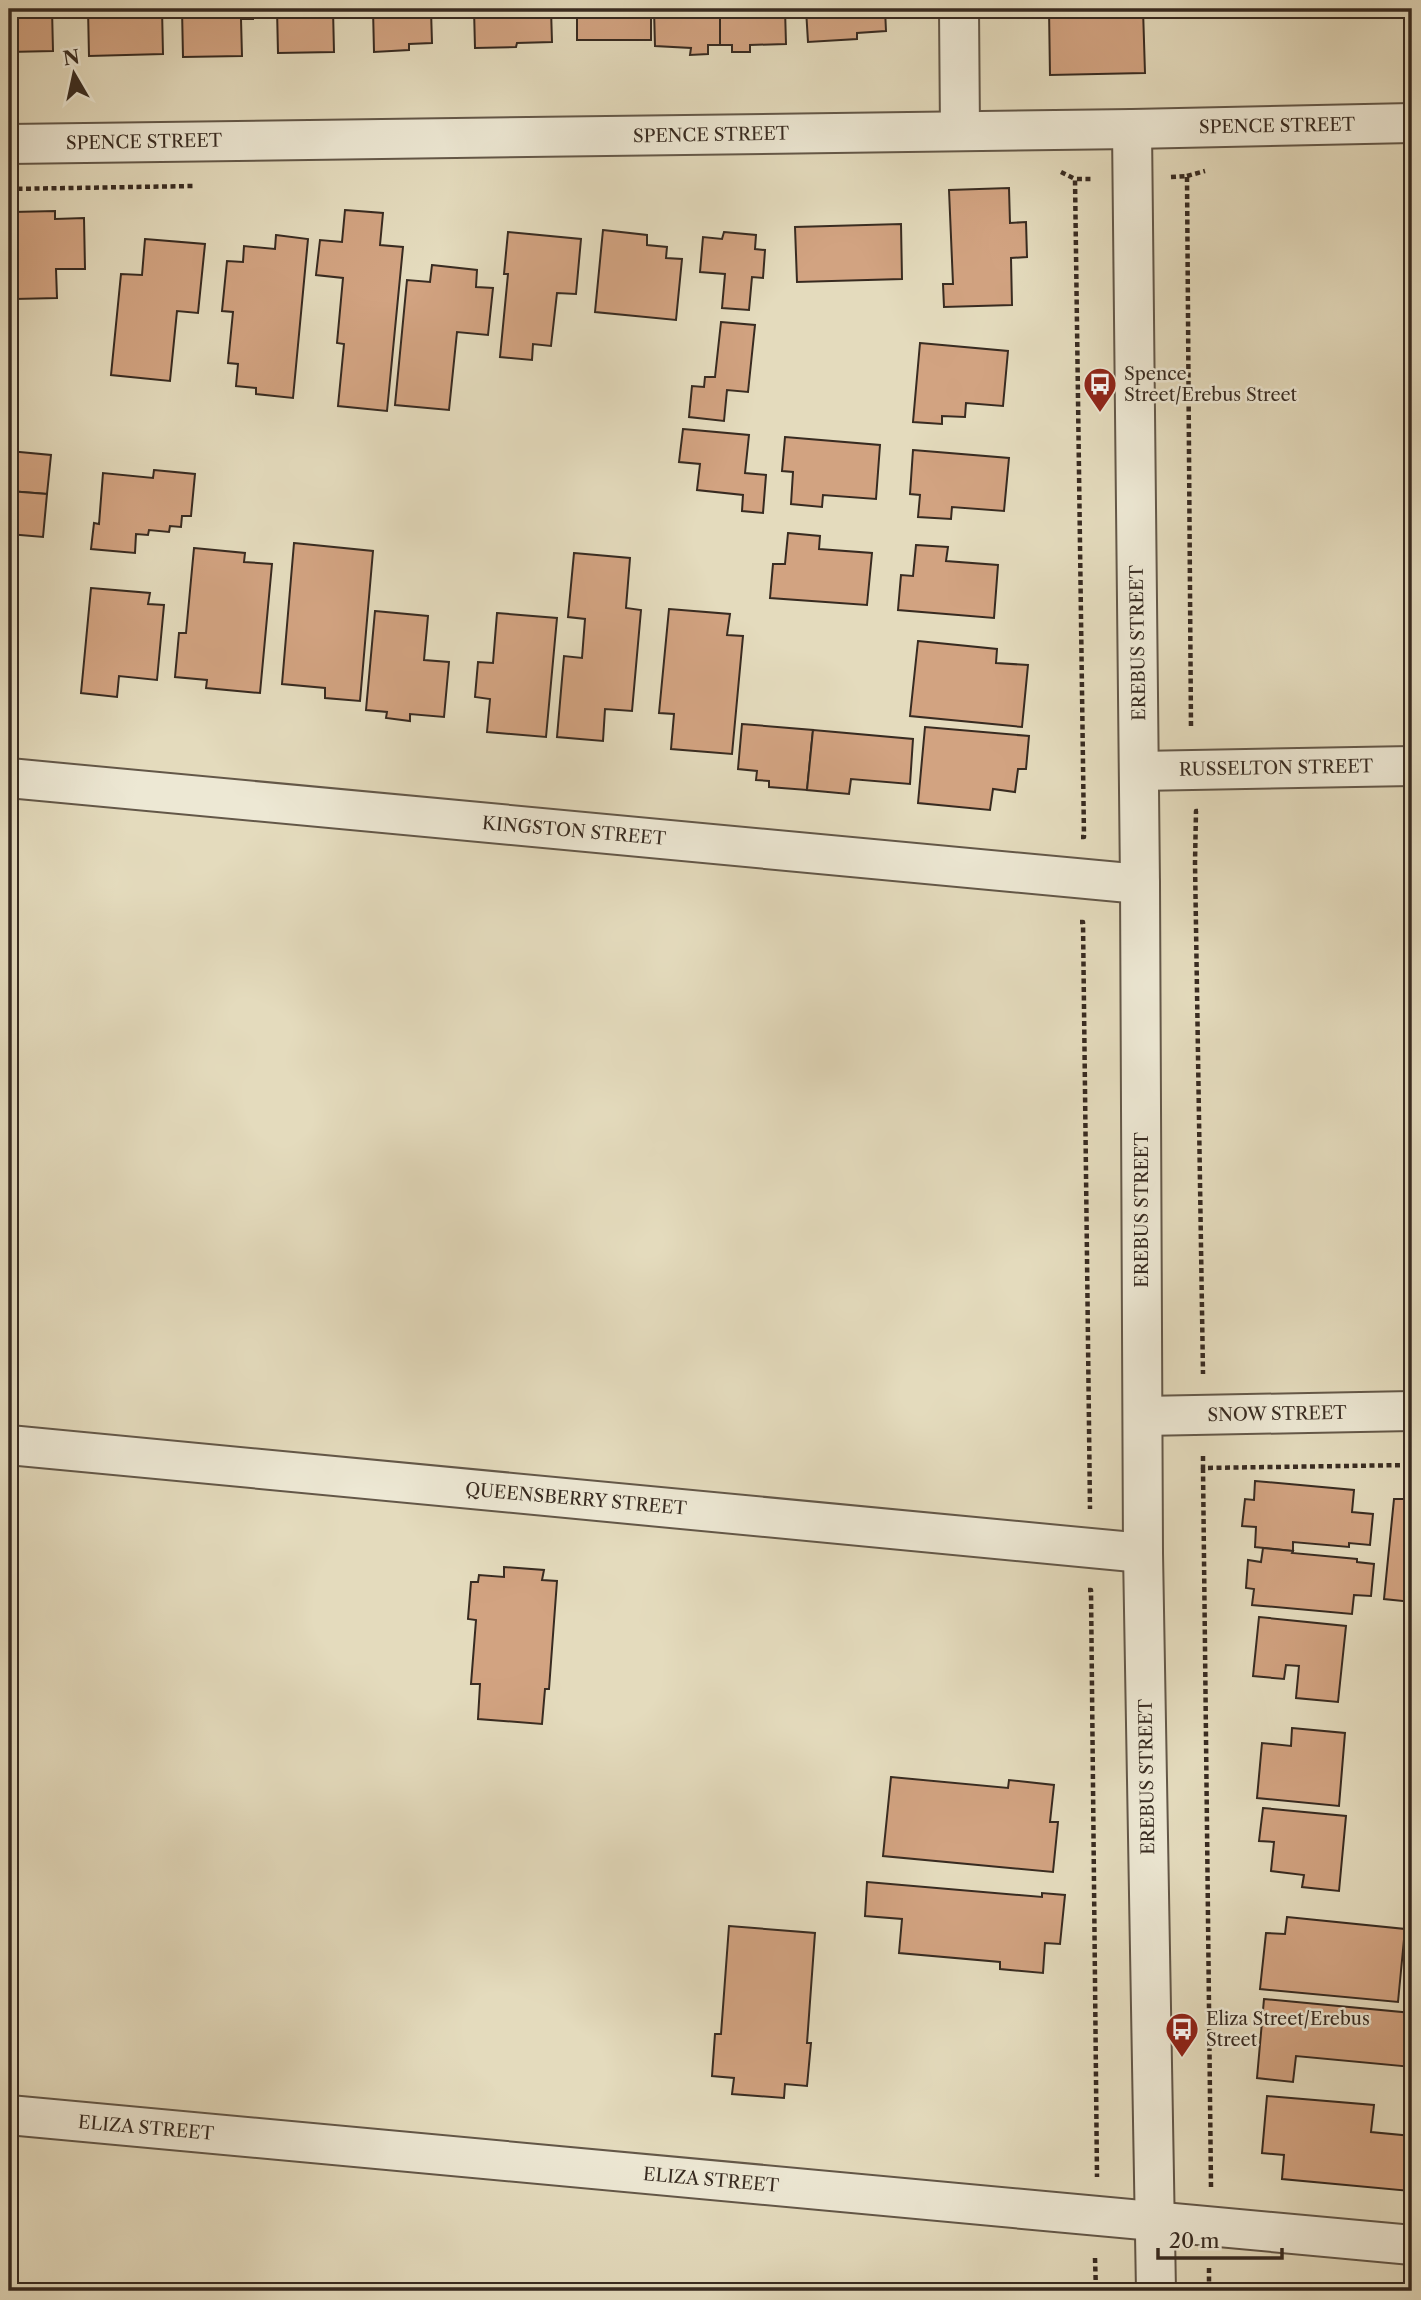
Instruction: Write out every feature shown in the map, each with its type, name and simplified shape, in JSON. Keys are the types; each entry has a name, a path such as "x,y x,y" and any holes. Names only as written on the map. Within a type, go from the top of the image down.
{"street":[{"path":"959,9 960,131"},
{"name":"SPENCE STREET","path":"9,144 1412,123"},
{"name":"EREBUS STREET","path":"1132,129 1140,884 1143,1553 1156,2291"},
{"name":"RUSSELTON STREET","path":"1139,771 1412,766"},
{"name":"KINGSTON STREET","path":"9,778 1140,884"},
{"name":"SNOW STREET","path":"1143,1416 1412,1411"},
{"name":"QUEENSBERRY STREET","path":"9,1445 1143,1553"},
{"name":"ELIZA STREET","path":"9,2115 1412,2245"}],"path":[{"path":"1203,1386 1195,863 1196,811 1209,810"},
{"path":"1203,1468 1210,2186"},
{"path":"1077,1589 1091,1590 1096,2258"}],"building":[{"path":"9,9 52,9 53,51 9,52"},
{"path":"88,9 162,9 163,54 89,56"},
{"path":"182,9 253,9 253,19 241,19 242,56 183,57"},
{"path":"277,9 333,9 334,52 278,53"},
{"path":"373,9 445,10 431,10 432,43 409,44 409,50 374,52"},
{"path":"474,9 551,9 552,42 517,43 516,47 475,48"},
{"path":"577,9 651,9 651,40 577,40"},
{"path":"654,9 720,9 720,45 708,45 708,54 690,55 691,48 655,46"},
{"path":"720,9 785,9 786,44 750,45 750,52 732,52 732,45 720,45"},
{"path":"806,9 885,9 886,31 857,33 857,39 808,42"},
{"path":"1049,9 1143,9 1145,73 1050,75"},
{"path":"1009,188 1010,223 1026,222 1027,257 1011,258 1012,305 944,307 943,284 953,284 949,190"},
{"path":"345,210 383,213 380,245 403,247 387,411 338,406 344,344 337,343 343,278 316,275 320,240 342,242"},
{"path":"55,211 55,219 84,218 85,269 56,269 57,298 15,299 13,212"},
{"path":"901,224 902,279 797,282 795,227"},
{"path":"603,230 647,235 647,245 667,247 666,258 682,259 676,320 595,312"},
{"path":"508,232 581,239 576,294 557,293 551,346 533,344 532,360 500,357 508,274 504,274"},
{"path":"724,232 756,235 755,249 765,250 763,278 752,277 749,310 722,308 725,274 700,272 703,237 722,239"},
{"path":"276,235 308,239 293,398 256,394 256,388 236,386 238,364 228,363 233,312 222,311 227,261 243,262 244,246 275,249"},
{"path":"145,239 205,244 198,313 177,311 170,381 111,375 121,274 142,275"},
{"path":"432,265 477,270 476,287 493,288 488,335 457,332 449,410 395,405 407,280 430,282"},
{"path":"721,322 755,325 748,392 727,390 724,421 689,417 692,386 704,387 705,377 715,377"},
{"path":"920,343 1008,351 1003,406 966,403 965,417 942,416 942,424 913,422"},
{"path":"683,429 749,435 745,473 766,475 763,513 742,511 743,495 697,490 700,464 679,462"},
{"path":"785,437 880,445 876,499 823,495 822,507 791,504 793,472 782,471"},
{"path":"913,450 1009,458 1004,511 952,507 951,519 918,517 920,495 910,494"},
{"path":"9,451 51,455 47,494 9,491"},
{"path":"154,470 195,474 191,516 182,516 181,527 170,526 169,532 149,530 148,535 136,534 135,553 91,549 94,523 99,524 103,473 153,478"},
{"path":"9,491 47,494 43,537 9,534"},
{"path":"788,533 820,536 819,549 872,553 867,605 770,598 773,564 785,564"},
{"path":"294,543 373,551 360,701 325,698 325,688 282,684"},
{"path":"916,545 948,547 946,561 998,565 994,618 898,610 901,575 913,576"},
{"path":"194,548 245,553 244,562 272,564 260,693 206,688 207,680 175,677 179,633 186,633"},
{"path":"574,553 630,558 626,608 641,610 632,711 605,709 603,741 557,737 564,656 582,658 585,619 568,617"},
{"path":"91,588 150,593 148,604 164,605 157,680 119,676 117,697 81,693"},
{"path":"669,609 730,614 727,635 743,636 732,754 671,749 674,714 659,713"},
{"path":"375,611 428,616 424,660 449,662 444,717 410,714 410,721 386,718 387,712 366,710"},
{"path":"497,613 557,618 546,737 487,732 490,699 475,697 478,662 493,663"},
{"path":"918,641 997,649 996,663 1028,665 1022,727 910,716"},
{"path":"742,724 813,730 807,790 769,787 769,781 756,780 757,771 738,769"},
{"path":"925,727 1029,736 1026,769 1018,769 1015,792 993,789 990,810 918,803"},
{"path":"813,730 913,739 910,784 851,779 849,794 807,790"},
{"path":"1255,1481 1354,1490 1352,1512 1373,1514 1370,1545 1349,1543 1349,1547 1293,1542 1293,1551 1255,1547 1256,1527 1242,1526 1245,1499 1254,1500"},
{"path":"1394,1499 1412,1499 1412,1602 1384,1599"},
{"path":"1263,1548 1357,1559 1357,1562 1374,1564 1371,1596 1354,1595 1352,1614 1252,1605 1254,1589 1246,1588 1248,1560 1261,1562"},
{"path":"504,1567 544,1570 542,1580 557,1581 549,1689 545,1689 542,1724 478,1719 480,1684 471,1684 476,1620 468,1619 471,1582 478,1582 479,1575 504,1577"},
{"path":"1259,1617 1346,1626 1338,1702 1296,1698 1299,1666 1286,1665 1284,1679 1253,1676"},
{"path":"1292,1728 1345,1733 1339,1806 1257,1798 1262,1743 1291,1746"},
{"path":"891,1777 1008,1788 1009,1780 1054,1785 1050,1822 1058,1822 1053,1872 883,1856"},
{"path":"1263,1808 1346,1816 1339,1891 1302,1887 1304,1875 1271,1871 1274,1842 1259,1841"},
{"path":"867,1882 1042,1897 1042,1893 1065,1895 1060,1944 1045,1943 1043,1973 1000,1969 1000,1962 899,1953 902,1919 865,1916"},
{"path":"1287,1917 1405,1929 1398,2002 1260,1989 1266,1933 1285,1934"},
{"path":"729,1926 815,1933 807,2043 811,2043 807,2086 785,2084 784,2098 732,2094 734,2078 712,2076 715,2034 721,2034"},
{"path":"1264,1999 1412,2013 1412,2067 1296,2056 1293,2082 1257,2078"},
{"path":"1267,2096 1374,2105 1371,2132 1412,2136 1410,2191 1282,2179 1284,2155 1262,2153"}],"place":[{"name":"Spence Street/Erebus Street","path":"1100,414"},
{"name":"Eliza Street/Erebus Street","path":"1182,2059"}]}
